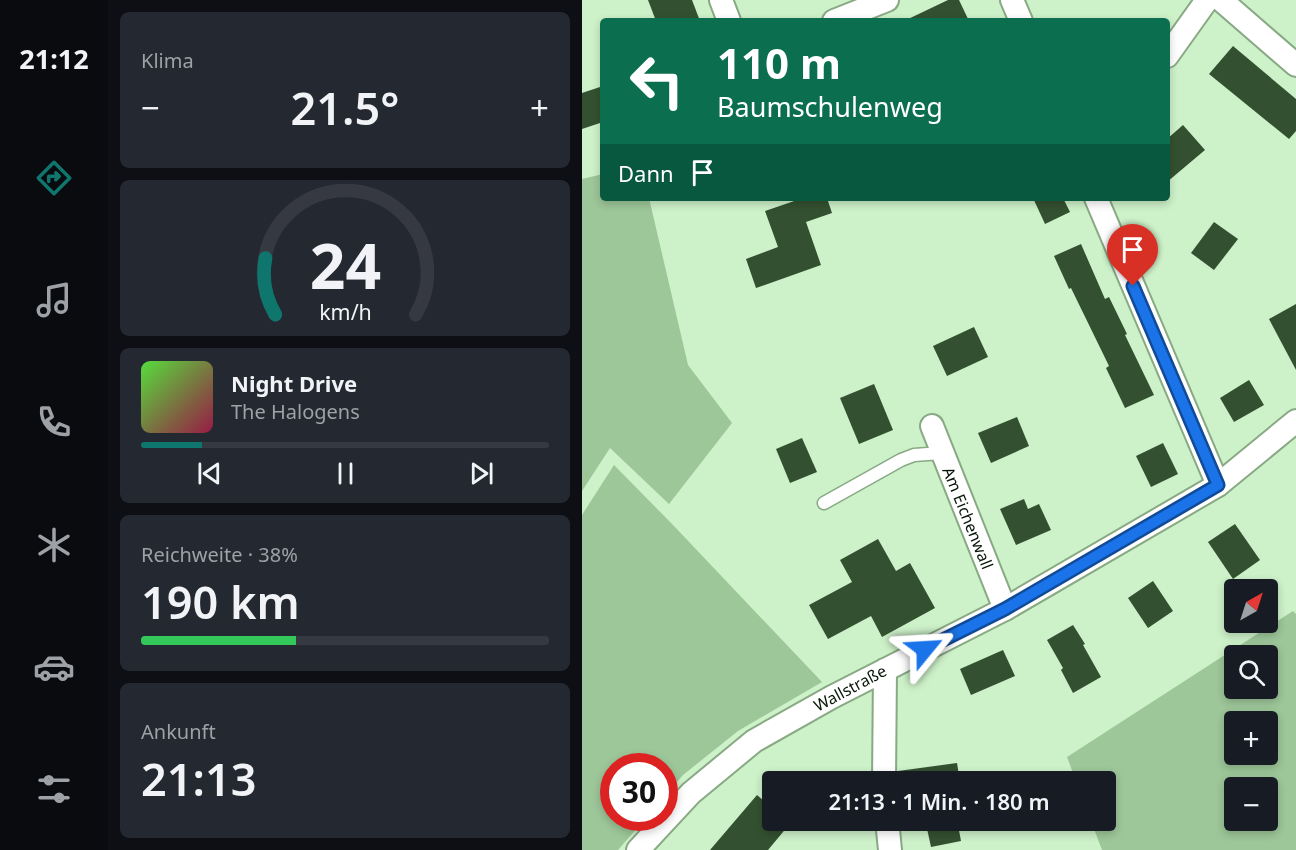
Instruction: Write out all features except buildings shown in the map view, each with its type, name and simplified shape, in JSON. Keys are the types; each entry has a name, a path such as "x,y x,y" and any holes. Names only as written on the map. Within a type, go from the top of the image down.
{"street":[{"path":"721,0 728,18"},
{"path":"842,18 887,0"},
{"path":"1012,0 1020,18"},
{"path":"1170,52 1207,0"},
{"path":"1221,0 1296,65"},
{"path":"1097,201 1218,485"},
{"name":"Wallstraße","path":"638,850 691,793 754,741 832,697 1005,609 1218,485 1296,421"},
{"name":"Am Eichenwall","path":"932,426 1005,609"},
{"path":"884,771 885,670"},
{"path":"887,831 890,850"}],"lane":[{"path":"824,503 901,460 914,455 942,453"}],"green space":[{"path":"600,175 600,201 650,201 688,365 732,423 669,504 610,448 582,491 582,179"},
{"path":"614,465 822,682 738,731 678,781 678,753 600,753 600,831 635,831 618,850 582,850 582,515"},
{"path":"1293,611 1296,614 1296,850 1102,850 1095,831 1116,831 1116,771 1072,771 1067,757 1224,656 1224,699 1278,699 1278,645 1240,645 1259,633 1278,633 1278,621"}],"route":[{"path":"925,649 1005,609 1218,485 1133,286"}]}
